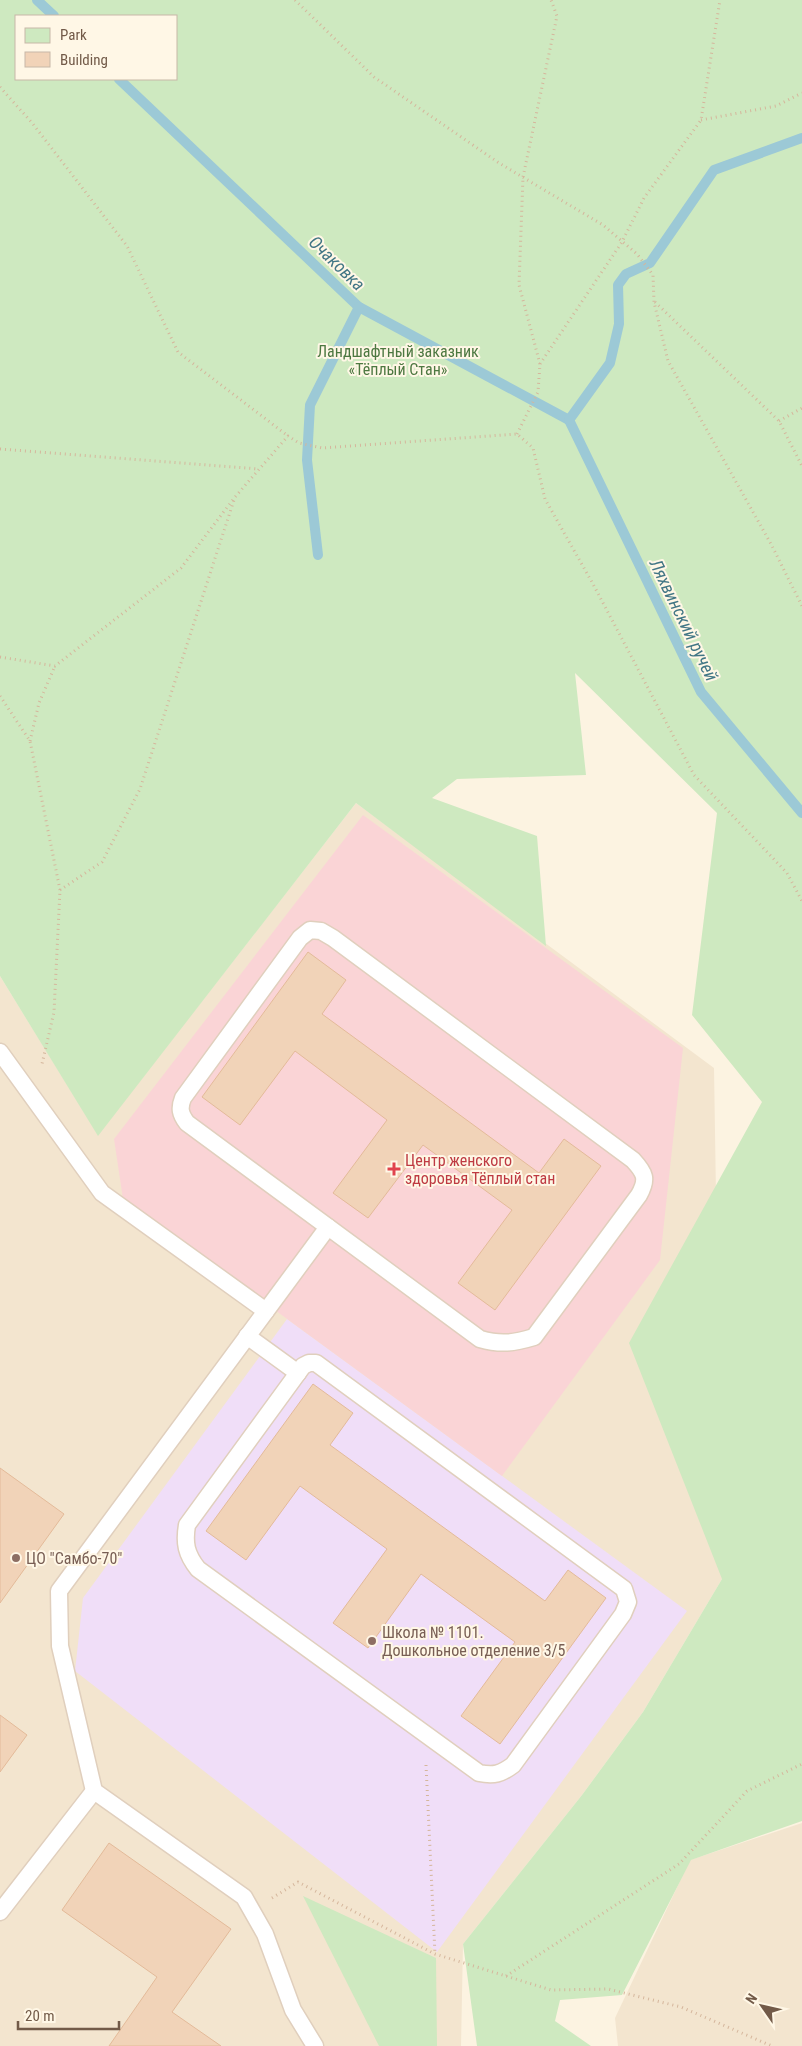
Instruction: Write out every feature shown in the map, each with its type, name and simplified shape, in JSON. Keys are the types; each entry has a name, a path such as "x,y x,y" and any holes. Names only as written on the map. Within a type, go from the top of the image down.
{"lane":[{"path":"310,930 321,931 332,938 643,1170 644,1185 639,1196 534,1337 512,1344 495,1343 480,1339 328,1227 187,1123 181,1115 179,1106 294,946 310,930"},
{"path":"0,1052 102,1193 266,1311"},
{"path":"315,2046 293,2010 265,1934 250,1911 244,1897 94,1791 60,1646 59,1591 328,1227"},
{"path":"247,1336 298,1373"},
{"path":"309,1363 316,1363 624,1589 628,1602 623,1614 513,1765 502,1773 491,1775 479,1773 424,1734 198,1569 189,1558 184,1541 187,1525 303,1366 309,1363"},
{"path":"0,1912 94,1791"}],"path":[{"path":"295,0 374,77 523,177 603,225 637,254 653,275 654,302 668,361 771,544 802,606"},
{"path":"517,434 538,392 540,364 519,285 523,177 557,16 550,0"},
{"path":"540,364 622,242 644,198 701,120 720,0"},
{"path":"0,87 33,124 127,246 178,352 288,436 299,443 322,448 517,434 533,448 545,499 593,584 694,775 787,873 802,901"},
{"path":"701,120 776,106 802,93"},
{"path":"654,302 779,421 802,466"},
{"path":"779,421 802,408"},
{"path":"30,741 39,703 55,666 181,568 235,497 288,436"},
{"path":"0,449 259,469"},
{"path":"60,890 102,862 140,790 235,497"},
{"path":"0,657 55,666"},
{"path":"0,696 30,741 60,890 54,1012 34,1098"},
{"path":"424,1734 435,1954"},
{"path":"506,1976 679,1864 747,1791 802,1764"},
{"path":"250,1911 298,1882 435,1954 551,1990 608,1989 681,2007 772,2046"}],"shaded area":[{"path":"356,803 714,1068 722,1579 643,1712 582,1795 463,1944 461,2046 0,2046 0,976 98,1135"},
{"name":"Центр женского здоровья Тёплый стан","path":"363,815 683,1048 660,1260 502,1476 123,1199 114,1139"},
{"name":"Школа № 1101. Дошкольное отделение 3/5","path":"287,1319 687,1611 437,1952 75,1671 83,1598"},
{"path":"802,1823 802,2046 618,2046 615,2018 690,1860"}],"green space":[{"name":"Ландшафтный заказник «Тёплый Стан»","path":"0,0 802,0 802,1821 691,1860 622,1995 560,2000 555,2021 591,2046 477,2046 463,1944 582,1795 643,1712 722,1579 629,1343 762,1102 692,1015 717,813 575,673 586,775 457,779 432,798 537,836 546,946 356,803 98,1136 0,976"},
{"path":"303,1896 436,1958 437,2046 379,2046"}],"building":[{"path":"308,952 346,980 322,1014 539,1173 564,1139 601,1166 495,1310 458,1283 512,1210 423,1145 368,1218 333,1193 387,1120 295,1051 240,1125 202,1097"},
{"path":"313,1384 353,1413 330,1445 545,1601 568,1570 606,1598 500,1744 461,1716 515,1642 421,1574 368,1648 333,1623 387,1549 300,1486 246,1560 206,1531"},
{"name":"ЦО \"Самбо-70\"","path":"0,1468 64,1514 0,1603"},
{"path":"0,1715 27,1735 0,1772"},
{"path":"109,1843 231,1929 172,2012 221,2046 109,2046 157,1977 62,1910"}],"waterway":[{"name":"Очаковка","path":"37,0 53,15"},
{"name":"Очаковка","path":"120,80 359,307 569,420"},
{"path":"569,420 610,363 619,324 618,285 626,274 650,263 714,170 802,138"},
{"path":"318,555 307,460 310,405 359,307"},
{"name":"Ляхвинский ручей","path":"569,420 701,692 802,813"}],"place":[{"name":"Центр женского здоровья Тёплый стан","path":"394,1169"},
{"name":"ЦО \"Самбо-70\"","path":"16,1558"},
{"name":"Школа № 1101. Дошкольное отделение 3/5","path":"372,1641"}]}
